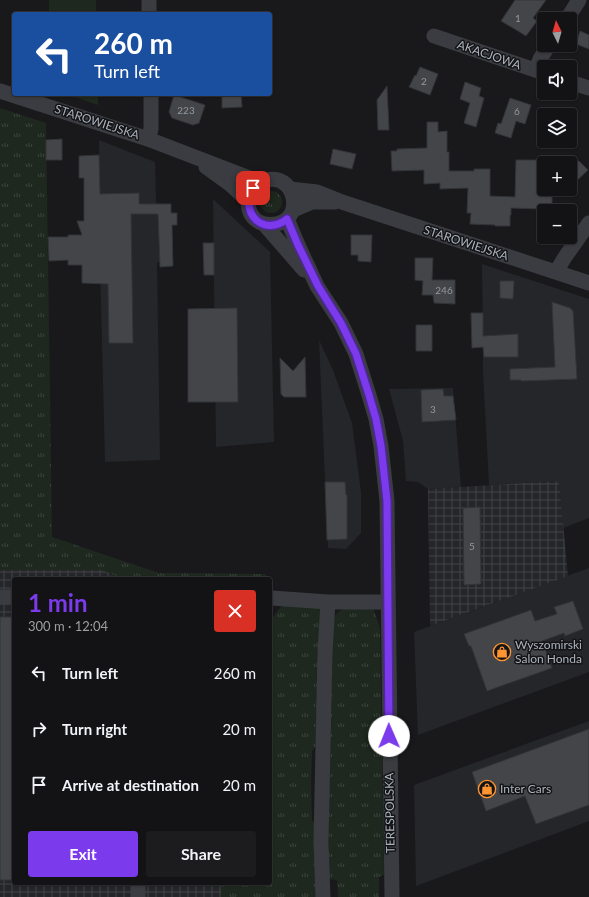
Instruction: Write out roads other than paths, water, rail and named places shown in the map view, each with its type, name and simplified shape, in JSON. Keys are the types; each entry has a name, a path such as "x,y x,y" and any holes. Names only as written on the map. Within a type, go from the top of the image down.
{"street":[{"path":"149,0 149,12"},
{"path":"571,12 579,0"},
{"name":"AKACJOWA","path":"434,36 537,71"},
{"path":"577,84 589,88"},
{"name":"STAROWIEJSKA","path":"0,90 12,94"},
{"name":"STAROWIEJSKA","path":"18,96 148,139 260,182"},
{"name":"STAROWIEJSKA","path":"148,139 152,129 151,96"},
{"name":"STAROWIEJSKA","path":"188,155 230,185 248,201"},
{"path":"270,179 276,180 282,182 290,189 294,199 290,214 278,224 264,224 256,220 252,215 249,209 249,194 260,182 270,179"},
{"name":"STAROWIEJSKA","path":"290,189 317,192 342,202 589,283"},
{"name":"STAROWIEJSKA","path":"290,214 312,202 342,202"},
{"name":"TERESPOLSKA","path":"290,214 298,245 318,286 341,323 356,354 376,419 381,446 387,501 392,897"},
{"path":"556,272 589,223"},
{"name":"TERESPOLSKA","path":"264,224 318,286"},
{"path":"0,597 12,597"},
{"path":"272,598 328,602 388,602"},
{"path":"323,897 321,842 325,652 328,602"},
{"path":"138,885 138,897"}],"place":[{"name":"Wyszomirski Salon Honda","path":"502,652"},
{"name":"Inter Cars","path":"487,789"}]}
